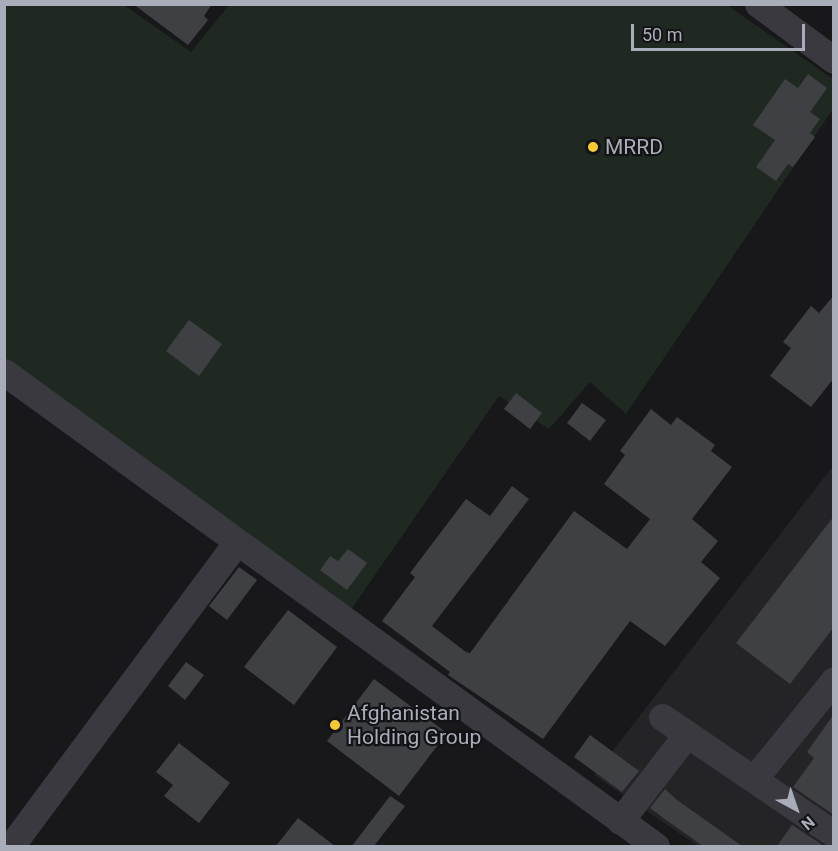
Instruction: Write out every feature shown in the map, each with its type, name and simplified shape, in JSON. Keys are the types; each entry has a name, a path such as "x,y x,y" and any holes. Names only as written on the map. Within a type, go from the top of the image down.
{"street":[{"path":"758,4 834,60"},
{"path":"4,372 656,846"},
{"path":"11,846 237,542"},
{"path":"754,779 834,680"},
{"path":"662,717 834,834"},
{"path":"620,821 687,734"}],"shaded area":[{"path":"5,5 124,5 191,52 229,5 727,5 833,79 833,109 626,414 590,382 549,429 499,396 339,627 5,359"},
{"path":"833,466 833,846 698,846 594,775"}],"building":[{"path":"133,4 212,4 204,16 208,20 188,45"},
{"path":"808,74 827,88 810,112 820,119 810,133 815,137 793,167 788,164 776,181 756,167 775,140 753,125 785,79 798,88"},
{"path":"834,295 834,378 811,407 770,376 791,348 783,342 811,306 819,313"},
{"path":"189,320 222,344 199,376 166,351"},
{"path":"516,393 542,413 530,429 504,409"},
{"path":"582,403 606,420 590,441 567,423"},
{"path":"651,409 671,425 677,417 715,445 711,451 732,467 692,519 718,541 701,562 720,578 665,646 630,621 543,739 448,675 450,672 382,621 415,577 410,573 466,499 490,516 512,486 529,499 432,626 466,652 470,653 574,511 627,549 650,519 604,484 625,455 620,451"},
{"path":"834,516 834,627 790,684 736,643"},
{"path":"348,549 367,563 347,590 320,570 330,556 338,561"},
{"path":"239,567 257,580 227,620 209,606"},
{"path":"288,610 337,647 294,705 244,667"},
{"path":"186,662 204,675 185,700 168,686"},
{"path":"374,679 447,733 399,796 327,741"},
{"path":"834,714 834,815 793,787 814,758 807,752"},
{"path":"590,735 639,771 622,792 574,757"},
{"path":"179,743 230,783 199,823 164,796 173,785 156,772"},
{"path":"665,789 742,846 703,846 650,808"},
{"path":"390,796 405,806 374,846 352,846"},
{"path":"298,818 335,846 276,846"},
{"path":"792,825 824,846 777,846"}],"place":[{"name":"MRRD","path":"593,147"},
{"name":"Afghanistan Holding Group","path":"335,725"}]}
